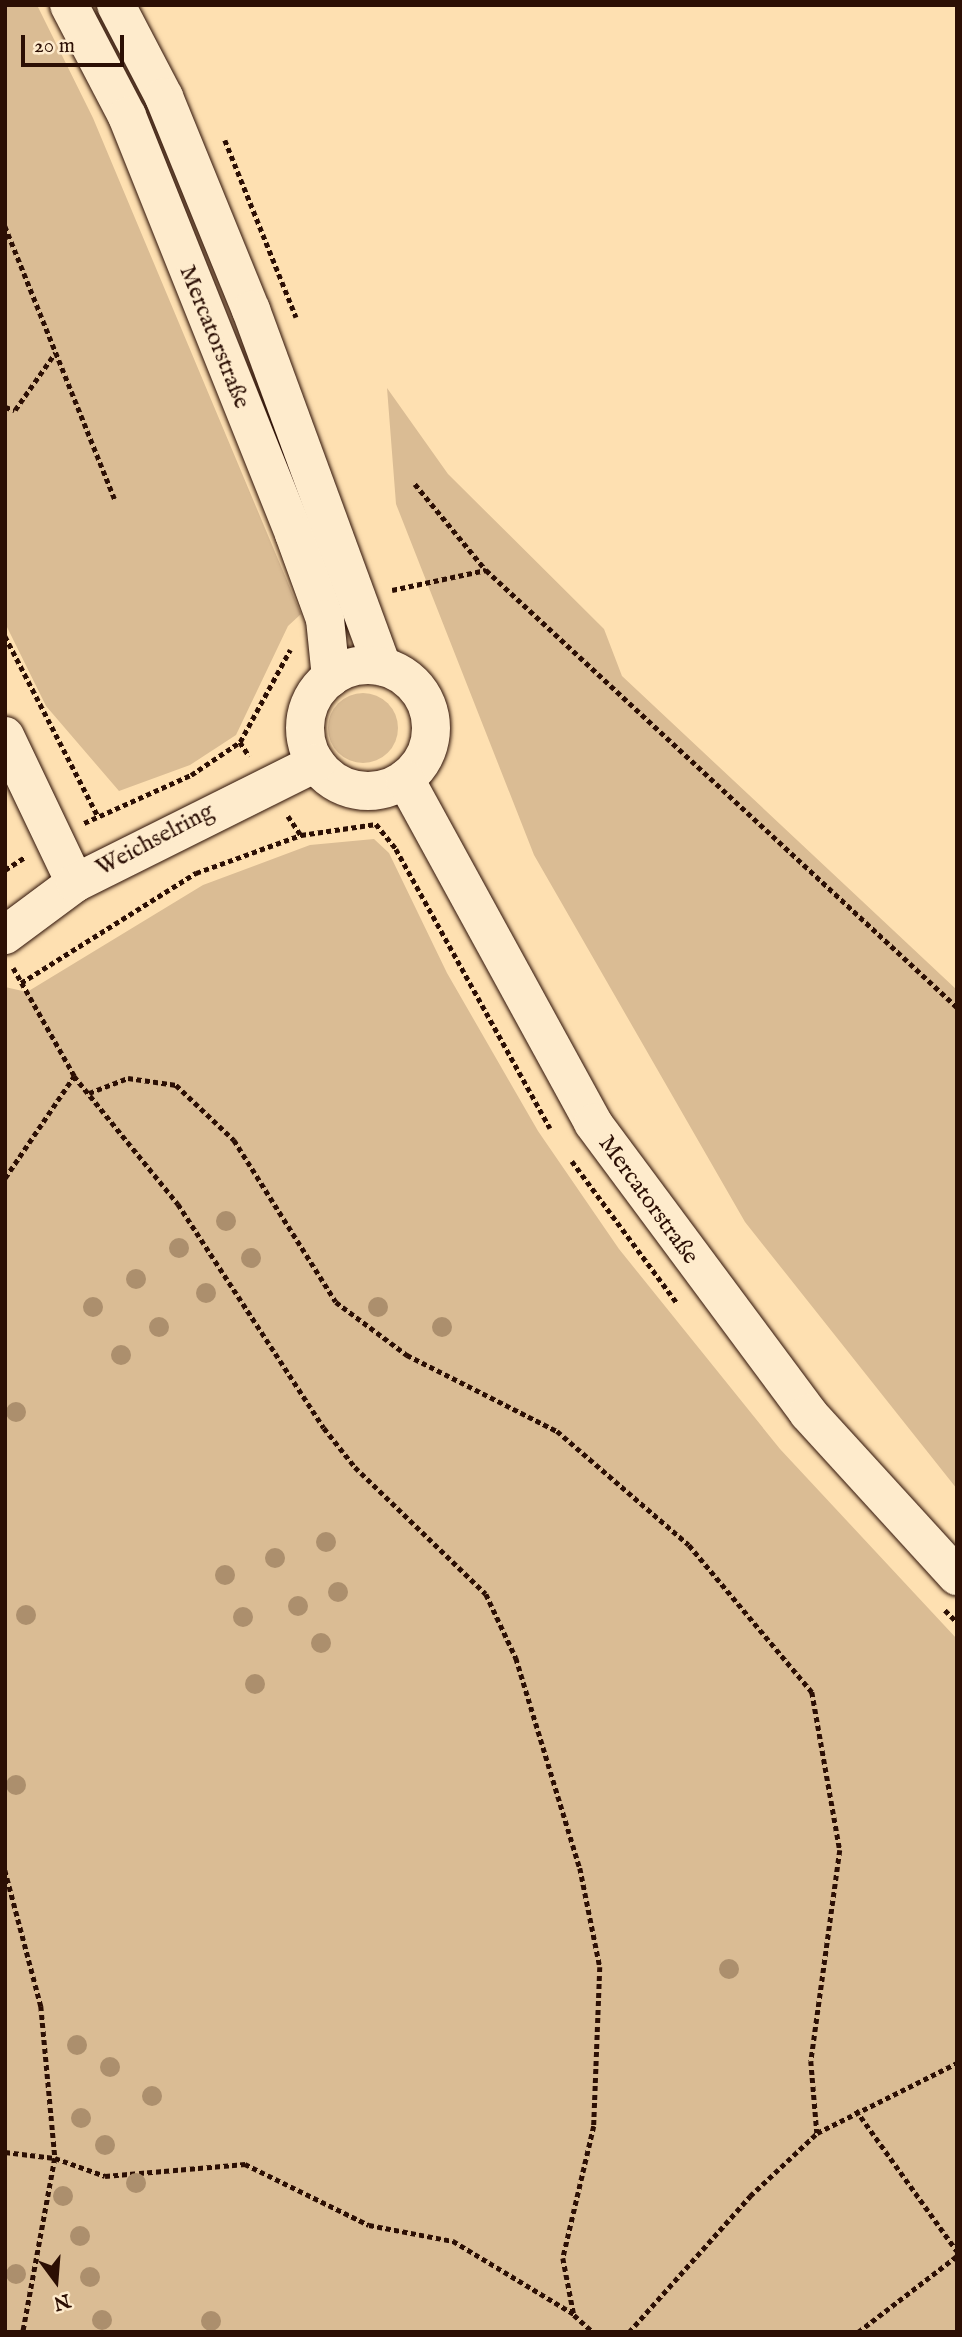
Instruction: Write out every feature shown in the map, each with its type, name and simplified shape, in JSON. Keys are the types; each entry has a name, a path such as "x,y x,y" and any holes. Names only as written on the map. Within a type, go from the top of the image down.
{"main road":[{"name":"Mercatorstraße","path":"69,5 127,116 294,534 325,619 331,678"},
{"name":"Mercatorstraße","path":"116,5 164,97 251,310 382,667"},
{"path":"355,667 382,667 401,675 427,706 428,746 405,779 387,788 347,788 316,764 305,727 317,691 331,678 355,667"},
{"path":"5,736 75,883"},
{"name":"Weichselring","path":"5,934 75,883 316,764"},
{"name":"Mercatorstraße","path":"405,779 593,1123 807,1413 957,1576"}],"path":[{"path":"5,226 54,354 115,499"},
{"path":"5,407 15,410 54,354"},
{"path":"415,484 486,570 957,1007"},
{"path":"381,592 486,570"},
{"path":"5,636 98,816 191,775 240,742"},
{"path":"376,824 301,835 197,873 21,983 74,1076 178,1204 332,1438 486,1594 516,1658 580,1868 600,1967 594,2126 564,2258 574,2315"},
{"path":"5,1178 74,1076"},
{"path":"89,1093 128,1078 176,1085 234,1140 336,1302 407,1355 557,1431 689,1545 812,1692 840,1850 811,2061 817,2133"},
{"path":"5,1870 41,2006 55,2158 23,2332"},
{"path":"629,2332 750,2196 817,2133 856,2110 957,2063"},
{"path":"856,2110 957,2253 858,2332"},
{"path":"5,2152 55,2158 106,2176 244,2164 369,2225 453,2241 574,2315 593,2332"}],"shaded area":[{"path":"5,5 37,5 93,118 301,614 288,626 236,735 190,765 119,791 46,706 5,623"},
{"path":"387,388 448,474 604,629 622,676 957,990 957,1489 745,1222 534,855 396,504"},
{"path":"363,693 388,703 398,728 388,753 363,763 338,753 328,728 338,703"},
{"path":"374,839 389,853 447,973 538,1131 619,1249 780,1449 957,1639 957,2332 5,2332 5,987 27,992 203,885 310,845"}]}
